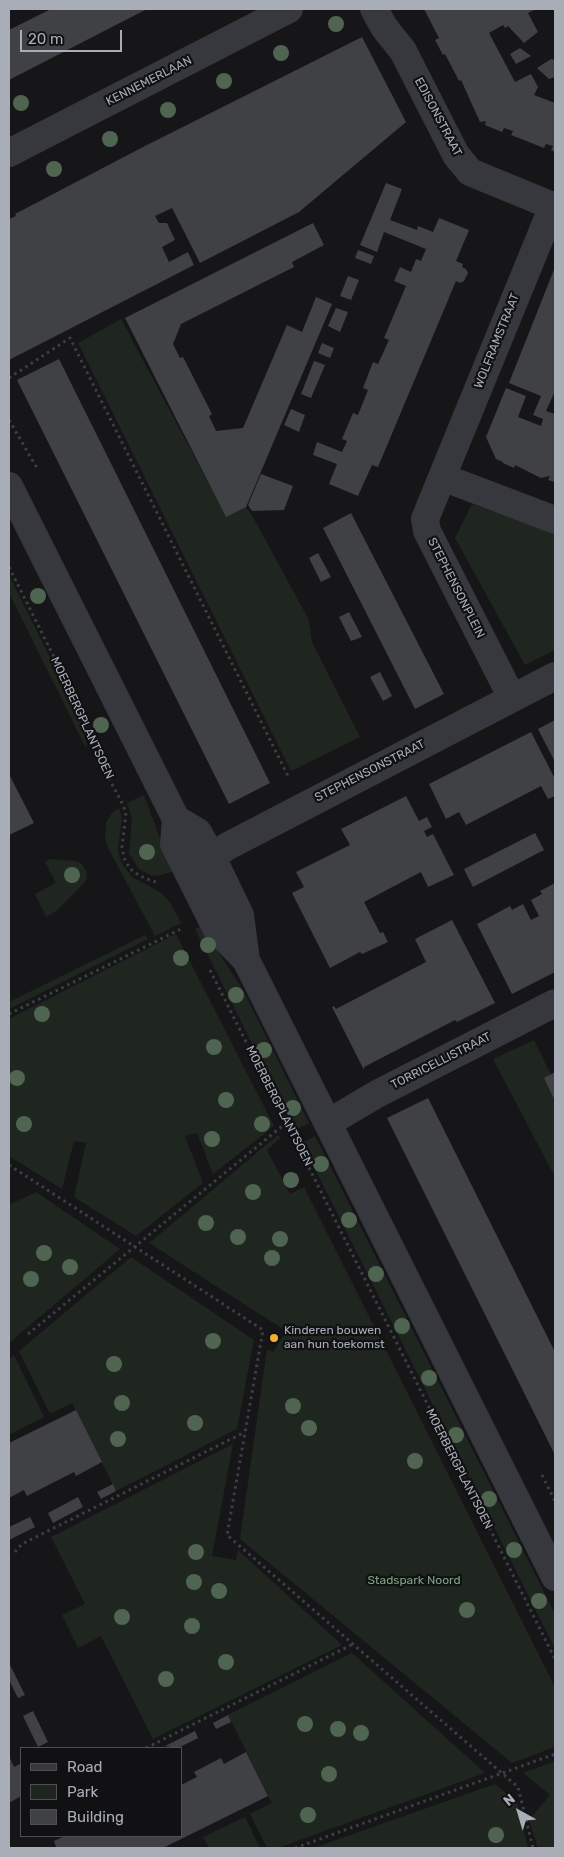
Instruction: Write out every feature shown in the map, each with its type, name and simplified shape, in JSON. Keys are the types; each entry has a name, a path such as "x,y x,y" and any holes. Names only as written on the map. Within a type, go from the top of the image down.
{"street":[{"name":"KENNEMERLAAN","path":"9,153 289,9"},
{"name":"EDISONSTRAAT","path":"374,9 384,27 403,51 456,155 470,172 554,207"},
{"name":"WOLFRAMSTRAAT","path":"442,477 554,207"},
{"path":"442,477 555,520"},
{"name":"STEPHENSONPLEIN","path":"442,477 428,507 425,519 427,531 512,698"},
{"path":"9,486 176,819 174,844 188,872 218,930 246,960 555,1577"},
{"name":"STEPHENSONSTRAAT","path":"188,872 212,856 303,806 555,676"},
{"path":"176,819 198,832 212,856 240,915 246,960"},
{"name":"TORRICELLISTRAAT","path":"328,1123 377,1094 555,1003"}],"path":[{"path":"9,378 70,338 303,806"},
{"name":"MOERBERGPLANTSOEN","path":"9,567 80,709 91,744 126,813 122,847 124,858 130,869 140,876 164,884"},
{"path":"9,1014 210,915"},
{"name":"MOERBERGPLANTSOEN","path":"209,969 555,1659"},
{"path":"28,1334 286,1123"},
{"path":"9,1165 263,1330 227,1535 355,1643 518,1787 533,1848"},
{"path":"15,1552 22,1544 245,1432"},
{"path":"148,1747 355,1643"},
{"path":"294,1848 504,1774 555,1754"}],"green space":[{"path":"121,319 226,516 246,507 253,517 309,620 312,642 360,737 291,771 78,343"},
{"path":"472,504 555,534 555,650 525,665 455,538"},
{"path":"9,575 79,716 87,745 85,746 9,593"},
{"path":"144,795 160,838 176,870 162,875 152,876 138,868 129,853 132,819 127,803"},
{"path":"119,808 122,818 118,848 121,862 132,877 162,893 171,904 181,923 155,936 107,846 105,837 106,822 113,812"},
{"path":"50,859 76,861 82,864 87,872 86,881 56,911 46,917 35,894 56,883 45,862"},
{"path":"204,925 217,950 243,990 309,1123 295,1130 195,929"},
{"path":"176,934 274,1126 213,1174 197,1133 185,1136 203,1183 136,1236 74,1197 86,1143 74,1141 62,1189 9,1156 9,1019"},
{"path":"145,935 148,939 9,1009 9,1002"},
{"path":"534,1040 555,1083 555,1177 493,1059"},
{"name":"Stadspark Noord","path":"278,1135 280,1138 267,1150 290,1194 304,1187 555,1687 555,1747 512,1763 240,1539 267,1349 273,1352 286,1331 149,1243"},
{"path":"315,1136 555,1614 555,1649 302,1143"},
{"path":"36,1192 120,1249 9,1343 9,1205"},
{"path":"131,1257 254,1340 237,1429 116,1491 72,1403 50,1414 19,1351"},
{"path":"14,1355 44,1417 9,1435 9,1359"},
{"path":"233,1444 212,1556 236,1560 238,1550 342,1645 153,1739 101,1636 78,1648 62,1615 85,1604 51,1537"},
{"path":"352,1653 485,1773 278,1848 267,1848 250,1814 272,1803 228,1715"},
{"path":"555,1761 555,1848 538,1848 529,1820 550,1795 523,1773"},
{"path":"495,1784 517,1802 528,1848 313,1848"},
{"path":"245,1817 260,1848 209,1848 203,1837"}],"building":[{"path":"51,9 147,9 9,80 9,30"},
{"path":"424,9 536,9 528,13 538,32 524,43 508,26 505,28 503,25 489,33 515,82 531,74 538,87 534,95 555,103 555,152 551,150 553,146 546,144 544,148 511,135 513,131 504,128 502,132 485,125 486,121 480,122 461,80 459,81 445,54 443,55 435,40 439,38"},
{"path":"362,37 406,122 299,212 200,263 172,208 155,216 159,223 167,223 175,240 162,247 169,262 188,252 194,265 9,360 9,219 16,216 15,214 143,147"},
{"path":"520,48 531,56 516,64 510,54"},
{"path":"551,59 555,60 555,77 549,79 537,68"},
{"path":"386,183 402,189 390,220 417,230 418,226 433,232 439,218 469,230 456,261 463,264 462,267 468,273 464,281 460,283 456,281 378,467 372,465 358,496 329,484 337,464 313,455 317,442 342,452 347,441 342,439 353,413 358,415 368,390 363,388 373,362 378,364 389,340 384,338 406,286 394,281 400,267 411,272 416,259 421,261 426,249 384,232 377,252 360,245"},
{"path":"313,223 324,245 292,262 294,267 181,324 173,344 180,358 183,357 212,414 209,416 216,431 243,428 287,325 302,332 316,297 332,304 246,507 226,517 125,318"},
{"path":"358,250 374,256 371,264 355,258"},
{"path":"555,267 555,391 546,411 555,414 555,482 548,480 550,476 541,478 515,465 514,468 496,459 486,437 506,388 526,396 518,417 541,426 543,419 533,415 541,396 509,383"},
{"path":"348,276 359,280 351,300 340,296"},
{"path":"336,308 348,312 340,332 328,326"},
{"path":"322,343 334,348 330,358 318,353"},
{"path":"59,359 270,783 229,804 17,380"},
{"path":"314,361 325,365 311,398 301,394"},
{"path":"291,409 305,415 299,432 284,425"},
{"path":"261,474 293,486 284,510 252,511 248,505"},
{"path":"351,513 444,694 415,709 323,528"},
{"path":"318,553 331,577 321,582 309,558"},
{"path":"349,612 362,637 351,641 339,617"},
{"path":"380,672 392,696 383,701 370,677"},
{"path":"555,720 555,762 538,729"},
{"path":"531,732 555,779 555,796 548,799 541,786 466,825 459,812 446,819 429,784"},
{"path":"9,774 34,823 9,835"},
{"path":"406,796 419,821 427,817 432,827 424,831 427,837 433,834 454,875 428,887 421,872 364,902 380,933 383,932 388,942 362,954 360,952 330,968 292,893 304,887 296,872 350,845 341,829"},
{"path":"535,833 544,850 473,887 464,869"},
{"path":"555,883 555,972 512,994 477,924 510,906 512,910 523,904 531,920 539,916 531,900 542,894 540,891"},
{"path":"452,920 495,1003 457,1022 455,1020 364,1067 364,1070 332,1007 334,1006 336,1009 426,962 415,939"},
{"path":"555,1072 555,1101 544,1078"},
{"path":"428,1098 555,1352 555,1455 387,1118"},
{"path":"76,1410 102,1462 76,1476 74,1472 27,1496 24,1490 9,1498 9,1443"},
{"path":"113,1484 116,1491 101,1499 97,1492"},
{"path":"78,1497 83,1507 53,1523 48,1513"},
{"path":"30,1517 35,1527 9,1540 9,1527"},
{"path":"9,1663 25,1695 18,1698 9,1680"},
{"path":"33,1711 48,1742 38,1747 23,1716"},
{"path":"228,1715 231,1722 216,1729 213,1723"},
{"path":"195,1731 198,1738 180,1747 165,1746"},
{"path":"246,1752 268,1796 163,1848 53,1848 56,1847 54,1841 63,1837 182,1837 182,1784 197,1777 194,1772 221,1758 224,1764"},
{"path":"9,1756 14,1767 20,1764 20,1797 9,1803"}],"place":[{"name":"Kinderen bouwen aan hun toekomst","path":"274,1338"}]}
